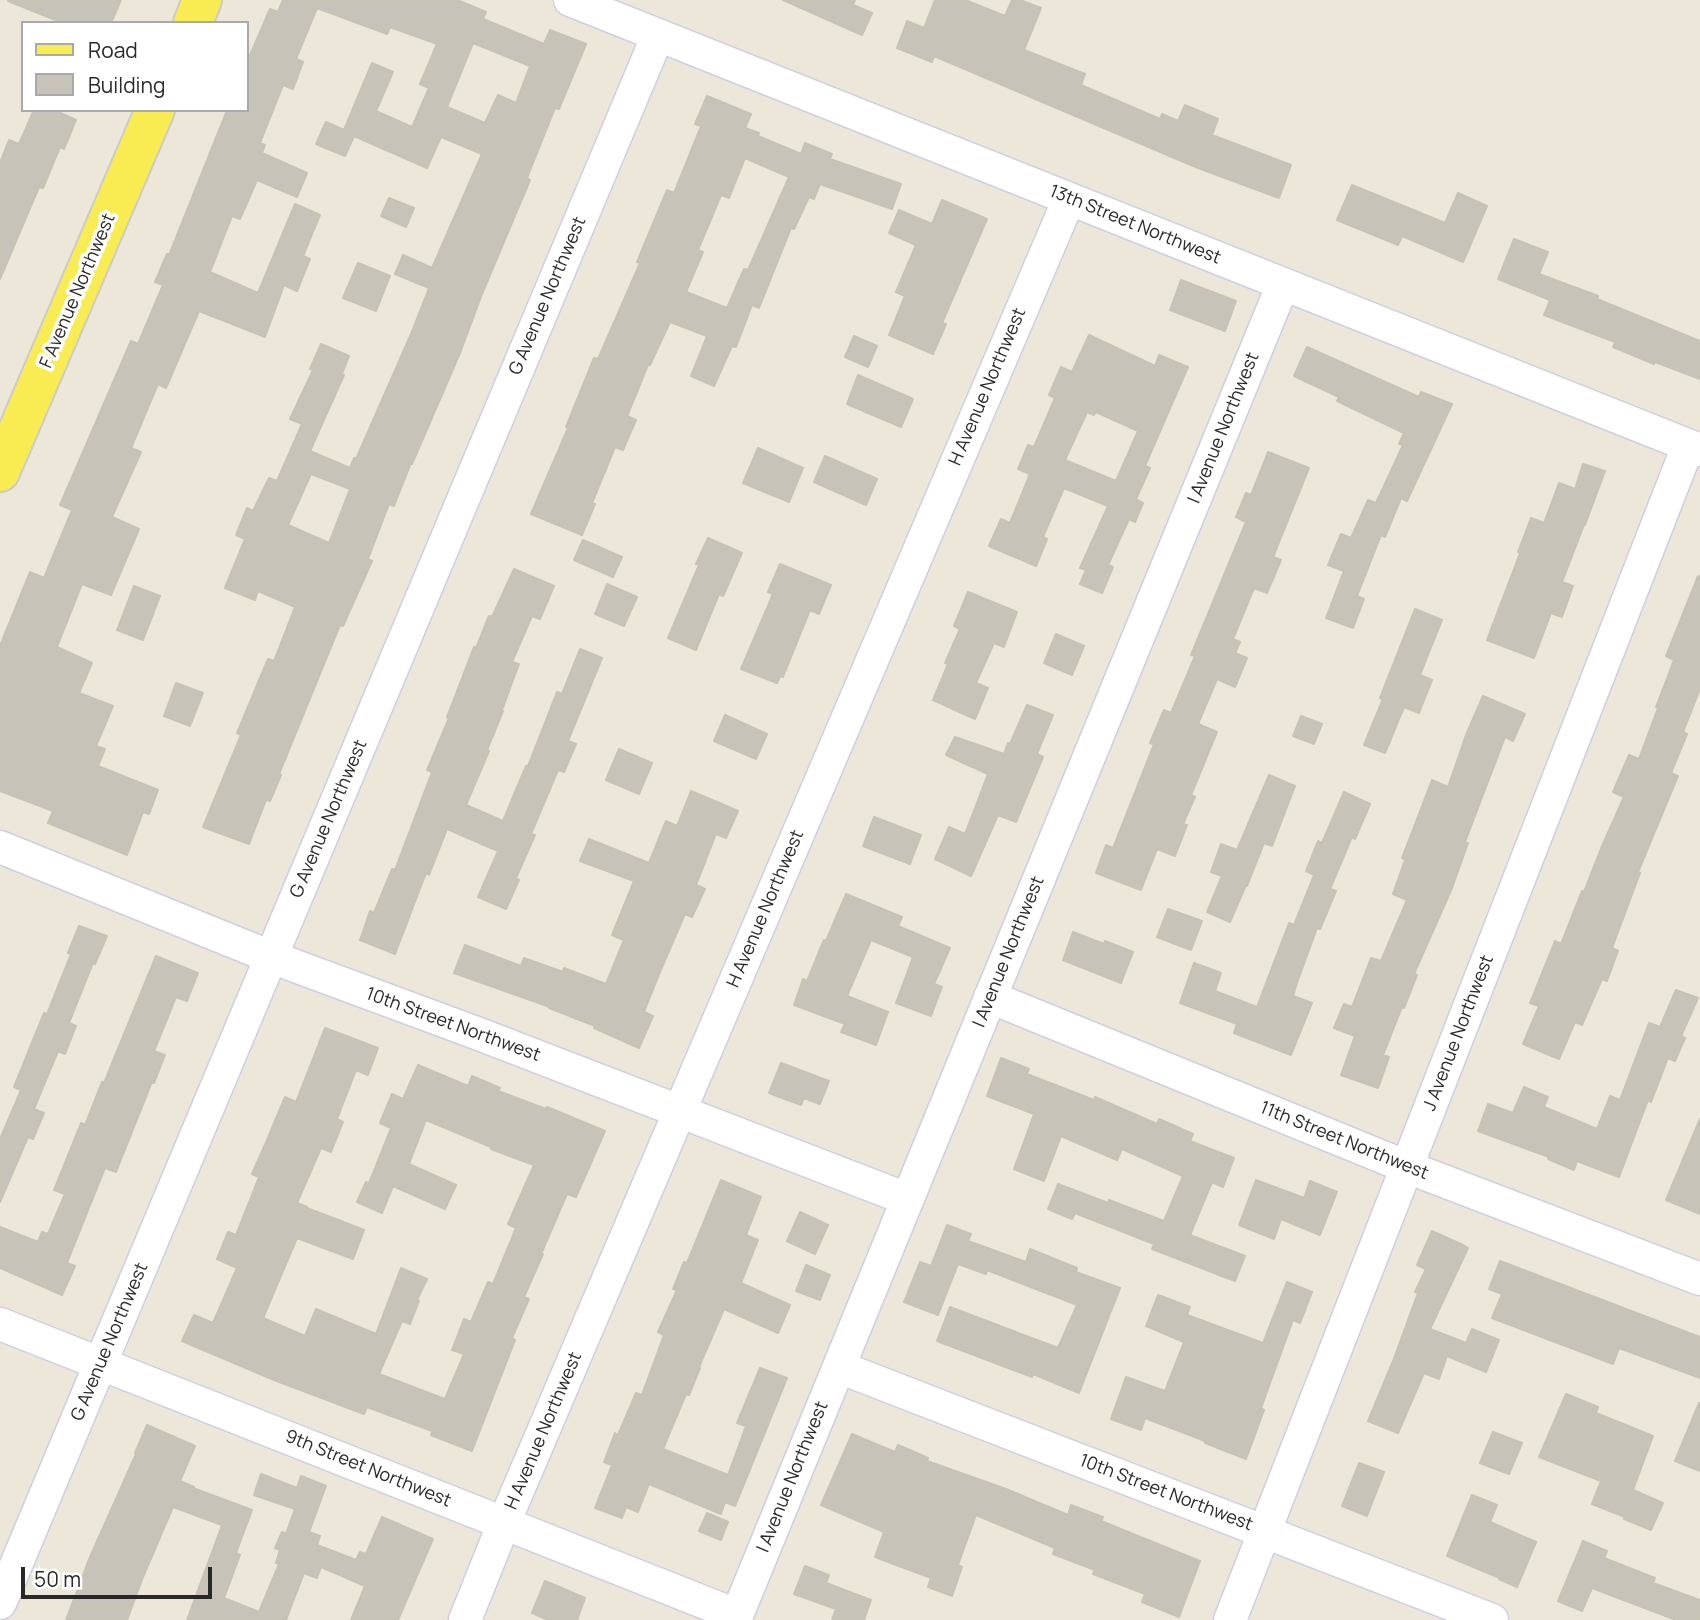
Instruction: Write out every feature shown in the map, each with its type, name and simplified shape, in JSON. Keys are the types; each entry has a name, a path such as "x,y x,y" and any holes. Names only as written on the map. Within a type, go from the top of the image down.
{"main road":[{"path":"194,21 202,0"},
{"name":"F Avenue Northwest","path":"0,472 154,112"}],"street":[{"name":"13th Street Northwest","path":"570,0 1694,448"},
{"name":"G Avenue Northwest","path":"0,1603 658,35"},
{"name":"H Avenue Northwest","path":"465,1620 1069,199"},
{"name":"I Avenue Northwest","path":"735,1618 1283,284"},
{"name":"J Avenue Northwest","path":"1230,1620 1407,1167 1694,448"},
{"name":"10th Street Northwest","path":"0,847 271,957 907,1199"},
{"name":"11th Street Northwest","path":"990,997 1407,1167 1700,1279"},
{"name":"9th Street Northwest","path":"0,1324 505,1523 735,1618"},
{"name":"10th Street Northwest","path":"839,1367 1492,1620"}],"building":[{"path":"121,0 112,21 58,21 8,1"},
{"path":"283,0 457,0 486,12 483,19 544,44 550,30 586,44 559,109 555,108 527,178 530,180 460,353 394,506 389,504 368,559 372,561 343,626 340,625 279,774 281,775 270,801 266,800 249,844 203,827 241,735 237,733 268,659 274,661 295,607 258,591 255,600 225,588 245,539 236,535 247,508 253,511 269,478 277,481 302,424 290,419 313,370 310,369 321,344 349,356 342,374 344,375 310,451 350,468 354,458 356,459 429,288 395,274 403,255 432,268 482,154 441,137 427,168 354,136 345,156 316,144 326,122 344,130 372,63 393,72 376,111 412,127 429,88 420,84 437,44 390,27 387,34 317,8 296,59 303,62 293,89 283,85 260,143 265,145 262,153 307,173 297,197 257,180 240,219 232,216 210,272 258,293 295,204 320,215 303,256 310,259 297,291 284,285 265,337 199,311 166,388 158,384 131,448 141,452 112,517 139,529 111,595 82,584 57,647 92,663 79,693 113,706 96,746 105,749 98,766 158,790 149,814 143,812 127,855 48,823 53,811 0,791 0,646 30,572 44,578 72,510 60,505 131,341 138,344 163,285 155,282 167,254 169,255 226,112 248,112 248,60 270,9 278,12","holes":["473,43 530,66 516,103 498,95 485,123 447,107","311,474 350,489 329,543 288,525"]},
{"path":"783,0 855,0 853,5 872,13 862,35"},
{"path":"935,0 965,0 1005,16 1012,0 1020,0 1041,8 1024,50 1085,74 1081,85 1160,119 1162,114 1178,121 1185,105 1218,119 1212,135 1291,165 1279,198 1198,168 934,56 932,62 897,48 907,21 924,28"},
{"path":"707,96 751,114 745,128 759,133 758,136 801,154 805,143 832,154 830,159 901,184 892,209 820,184 814,199 809,197 794,229 791,228 759,308 752,305 736,347 732,346 714,386 691,376 707,336 670,322 648,365 627,416 636,420 623,450 615,447 582,535 531,514 568,428 566,427 594,358 598,359 640,263 637,262 667,190 674,193 701,126 695,124","holes":["745,158 789,177 748,270 744,269 727,308 686,292 703,252 698,250 721,195 729,198"]},
{"path":"33,112 58,112 76,120 64,149 60,147 43,188 39,187 0,279 0,163 9,140 19,144"},
{"path":"1352,185 1445,223 1458,193 1487,206 1463,262 1402,236 1398,245 1337,220"},
{"path":"389,198 414,208 406,227 381,216"},
{"path":"942,200 987,219 942,323 946,324 933,354 889,335 905,296 896,292 916,245 889,233 899,210 932,224"},
{"path":"1514,239 1548,252 1539,274 1598,296 1597,299 1700,341 1700,379 1655,362 1654,364 1613,347 1615,342 1544,315 1550,300 1498,279"},
{"path":"358,263 390,276 376,311 343,298"},
{"path":"1181,280 1236,301 1225,331 1170,310"},
{"path":"1089,335 1155,366 1159,355 1188,367 1145,466 1150,468 1136,499 1143,503 1135,522 1129,519 1108,565 1113,567 1102,593 1080,584 1086,570 1080,568 1108,506 1064,488 1043,537 1047,539 1036,566 989,546 1001,519 1010,523 1030,474 1018,469 1028,445 1034,447 1055,398 1049,395 1061,367 1072,372","holes":["1087,412 1094,415 1096,412 1138,431 1116,481 1065,460"]},
{"path":"854,336 877,346 868,367 845,357"},
{"path":"1307,347 1419,397 1421,392 1452,404 1407,501 1401,498 1385,537 1381,535 1357,596 1364,599 1353,628 1326,618 1344,571 1328,565 1341,534 1351,538 1368,500 1376,503 1403,445 1399,444 1404,433 1337,401 1339,397 1294,376"},
{"path":"858,375 913,399 901,427 847,404"},
{"path":"758,448 803,468 789,502 743,483"},
{"path":"1268,452 1309,468 1273,557 1281,560 1267,593 1254,588 1233,639 1240,642 1235,653 1247,658 1235,687 1217,679 1198,724 1217,732 1191,795 1195,797 1183,824 1187,825 1175,856 1157,849 1141,890 1096,873 1106,845 1113,848 1154,744 1150,743 1164,710 1171,713 1195,656 1191,655 1246,522 1236,517 1246,493 1251,495"},
{"path":"825,456 877,479 866,505 814,482"},
{"path":"1583,464 1605,471 1562,582 1573,586 1562,617 1551,613 1534,658 1487,640 1531,518 1544,523 1559,483 1575,489"},
{"path":"708,538 742,553 723,596 719,594 696,650 668,638"},
{"path":"583,540 622,557 613,577 574,560"},
{"path":"780,564 831,585 819,614 810,610 783,677 780,676 777,683 741,669 773,594 768,592"},
{"path":"514,569 554,586 540,619 532,616 512,662 519,664 487,750 489,751 466,805 503,821 557,692 562,694 580,649 602,658 568,741 576,744 564,772 558,770 531,834 535,835 506,909 478,897 498,851 447,829 429,875 426,873 395,954 360,940 370,911 374,913 392,869 395,870 432,772 427,770 474,647 476,648 489,616 492,617"},
{"path":"1698,576 1700,689 1683,732 1687,734 1671,773 1678,776 1638,872 1640,873 1612,948 1618,951 1607,981 1602,979 1582,1025 1575,1022 1559,1059 1523,1044 1539,1006 1530,1003 1555,941 1561,944 1624,797 1613,792 1629,755 1639,759 1674,660 1666,656"},
{"path":"607,584 637,597 624,626 595,614"},
{"path":"134,586 160,596 143,640 117,630"},
{"path":"968,592 1017,612 1004,647 994,643 976,683 988,688 975,719 933,700 960,629 954,626"},
{"path":"1415,609 1442,620 1420,675 1432,680 1419,713 1404,707 1385,753 1364,745"},
{"path":"1056,634 1084,646 1072,675 1044,663"},
{"path":"176,683 203,693 190,726 164,716"},
{"path":"1483,696 1525,714 1513,741 1505,737 1465,842 1468,843 1452,888 1414,974 1417,975 1383,1055 1389,1057 1378,1088 1341,1075 1355,1036 1334,1028 1344,1004 1352,1007 1371,958 1381,961 1407,900 1393,894 1405,860 1402,858 1432,780 1448,787"},
{"path":"1027,705 1053,715 1037,754 1043,757 1016,822 998,815 971,876 935,859 949,827 965,834 988,774 946,755 955,737 1004,754"},
{"path":"725,715 767,734 756,759 714,741"},
{"path":"1301,716 1322,724 1314,744 1293,736"},
{"path":"619,749 652,763 639,794 606,780"},
{"path":"1269,775 1295,786 1272,846 1264,843 1230,922 1207,912 1222,876 1211,872 1221,844 1237,850"},
{"path":"691,791 738,811 726,838 716,834 696,885 705,889 692,917 685,914 660,972 644,1012 653,1016 639,1048 550,1007 454,973 465,945 521,966 524,958 563,972 564,968 606,984 624,940 612,935 634,881 580,861 589,839 649,863 666,821 677,826"},
{"path":"1344,792 1370,804 1355,839 1352,837 1330,889 1336,891 1320,929 1317,928 1298,980 1293,996 1312,1003 1291,1055 1234,1033 1237,1024 1180,1003 1194,963 1221,973 1215,991 1257,1007 1289,923 1294,925 1314,875 1306,871 1318,841 1322,843"},
{"path":"874,817 921,835 910,864 863,846"},
{"path":"846,894 902,917 898,926 950,948 934,984 942,987 931,1016 896,1003 913,957 871,940 847,996 888,1012 876,1045 841,1032 845,1024 794,1005 803,979 807,981"},
{"path":"1168,909 1202,921 1191,950 1157,937"},
{"path":"79,926 107,936 69,1023 76,1026 65,1054 58,1051 34,1109 44,1113 33,1139 28,1137 0,1202 0,1139 21,1090 14,1087 44,1013 47,1014"},
{"path":"1073,932 1133,952 1121,983 1063,960"},
{"path":"156,956 198,973 187,1001 176,997 154,1051 165,1055 116,1172 105,1168 67,1263 75,1266 62,1295 0,1268 0,1227 38,1242 42,1232 48,1234 65,1194 54,1190 81,1123 85,1125 102,1082 104,1083"},
{"path":"1676,990 1698,998 1681,1036 1685,1038 1675,1061 1668,1058 1651,1102 1648,1100 1619,1177 1577,1161 1574,1170 1548,1159 1549,1157 1478,1131 1488,1104 1513,1113 1524,1087 1548,1097 1544,1107 1597,1129 1610,1096 1620,1100 1649,1023 1660,1027"},
{"path":"325,1028 378,1048 368,1075 356,1070 337,1119 343,1122 331,1152 321,1148 297,1203 364,1230 353,1259 297,1238 263,1318 305,1336 316,1309 376,1334 401,1268 427,1279 410,1324 402,1321 379,1374 445,1399 464,1354 452,1350 464,1319 471,1322 488,1282 493,1284 516,1228 508,1224 534,1165 426,1120 409,1164 456,1185 445,1209 393,1186 382,1213 357,1202 366,1182 369,1183 391,1128 380,1123 392,1094 403,1099 418,1065 468,1086 472,1076 500,1088 498,1091 546,1109 547,1107 605,1131 576,1197 567,1194 541,1254 524,1297 529,1299 512,1338 515,1340 472,1451 431,1435 432,1431 367,1407 364,1414 182,1341 194,1315 213,1323 237,1268 217,1259 228,1232 236,1235 259,1177 252,1174 285,1097 296,1102"},
{"path":"1001,1058 1029,1069 1027,1074 1094,1100 1095,1097 1157,1124 1159,1119 1193,1134 1190,1141 1234,1158 1223,1187 1212,1182 1190,1235 1245,1256 1235,1281 1152,1249 1154,1244 1075,1213 1072,1219 1048,1209 1058,1184 1164,1221 1183,1176 1122,1149 1117,1160 1061,1136 1044,1181 1014,1169 1034,1114 987,1096"},
{"path":"781,1063 829,1081 820,1104 804,1098 801,1105 769,1093"},
{"path":"1700,1119 1700,1214 1666,1200"},
{"path":"721,1180 761,1197 746,1235 758,1240 741,1283 790,1305 778,1333 724,1309 689,1395 686,1394 663,1449 728,1475 746,1426 737,1423 760,1368 787,1378 735,1506 725,1502 721,1514 649,1484 638,1512 626,1507 622,1518 595,1508 612,1465 604,1462 615,1433 618,1435 636,1393 642,1395 664,1335 658,1332 677,1290 673,1289 684,1262 687,1263"},
{"path":"1256,1180 1304,1198 1310,1181 1337,1192 1320,1235 1281,1219 1274,1239 1239,1225"},
{"path":"800,1212 828,1225 815,1254 787,1241"},
{"path":"947,1225 971,1234 968,1241 1026,1262 1030,1249 1077,1268 1076,1272 1120,1288 1079,1393 937,1341 950,1307 1058,1348 1077,1305 987,1270 986,1274 958,1264 938,1315 904,1302 920,1262 931,1266"},
{"path":"1432,1231 1468,1248 1430,1329 1466,1343 1472,1329 1499,1340 1486,1372 1447,1356 1439,1379 1424,1373 1398,1433 1368,1421 1418,1293 1415,1292 1426,1269 1417,1265"},
{"path":"1500,1261 1700,1337 1700,1378 1619,1348 1613,1364 1492,1318 1502,1294 1489,1289"},
{"path":"806,1265 830,1275 820,1300 796,1291"},
{"path":"1287,1282 1312,1292 1300,1323 1293,1320 1261,1408 1264,1410 1246,1459 1145,1418 1141,1430 1111,1419 1126,1377 1165,1391 1184,1342 1146,1326 1158,1295 1190,1307 1187,1315 1263,1343"},
{"path":"1566,1394 1598,1407 1596,1413 1653,1436 1633,1490 1663,1503 1651,1530 1592,1504 1601,1481 1539,1457"},
{"path":"1700,1403 1700,1471 1675,1461"},
{"path":"147,1425 195,1446 180,1481 252,1510 236,1553 240,1555 224,1598 259,1612 279,1564 276,1563 280,1550 275,1548 282,1532 286,1534 295,1509 254,1495 261,1474 297,1488 301,1476 326,1486 309,1532 320,1536 317,1545 356,1560 360,1552 366,1554 382,1517 433,1539 398,1620 351,1620 365,1586 321,1567 317,1578 304,1573 286,1620 187,1620 222,1525 173,1507 127,1620 66,1620"},
{"path":"1493,1432 1522,1443 1509,1474 1480,1463"},
{"path":"852,1434 895,1452 898,1445 928,1458 927,1461 1006,1489 1068,1515 1071,1505 1103,1517 1101,1521 1200,1561 1179,1617 1142,1602 1145,1594 1093,1574 1095,1570 1053,1554 1055,1548 976,1515 958,1565 962,1567 952,1596 928,1587 931,1578 875,1557 884,1532 821,1505"},
{"path":"1359,1463 1384,1472 1367,1516 1342,1506"},
{"path":"1472,1495 1497,1505 1490,1522 1536,1542 1517,1587 1447,1556"},
{"path":"707,1513 728,1522 721,1540 699,1531"},
{"path":"1583,1541 1607,1551 1604,1558 1655,1578 1653,1583 1700,1600 1700,1620 1676,1620 1592,1588 1582,1611 1558,1601"},
{"path":"805,1566 829,1575 826,1583 871,1600 864,1620 832,1620 836,1609 794,1594"},
{"path":"545,1581 585,1598 577,1620 548,1620 532,1613"}]}
